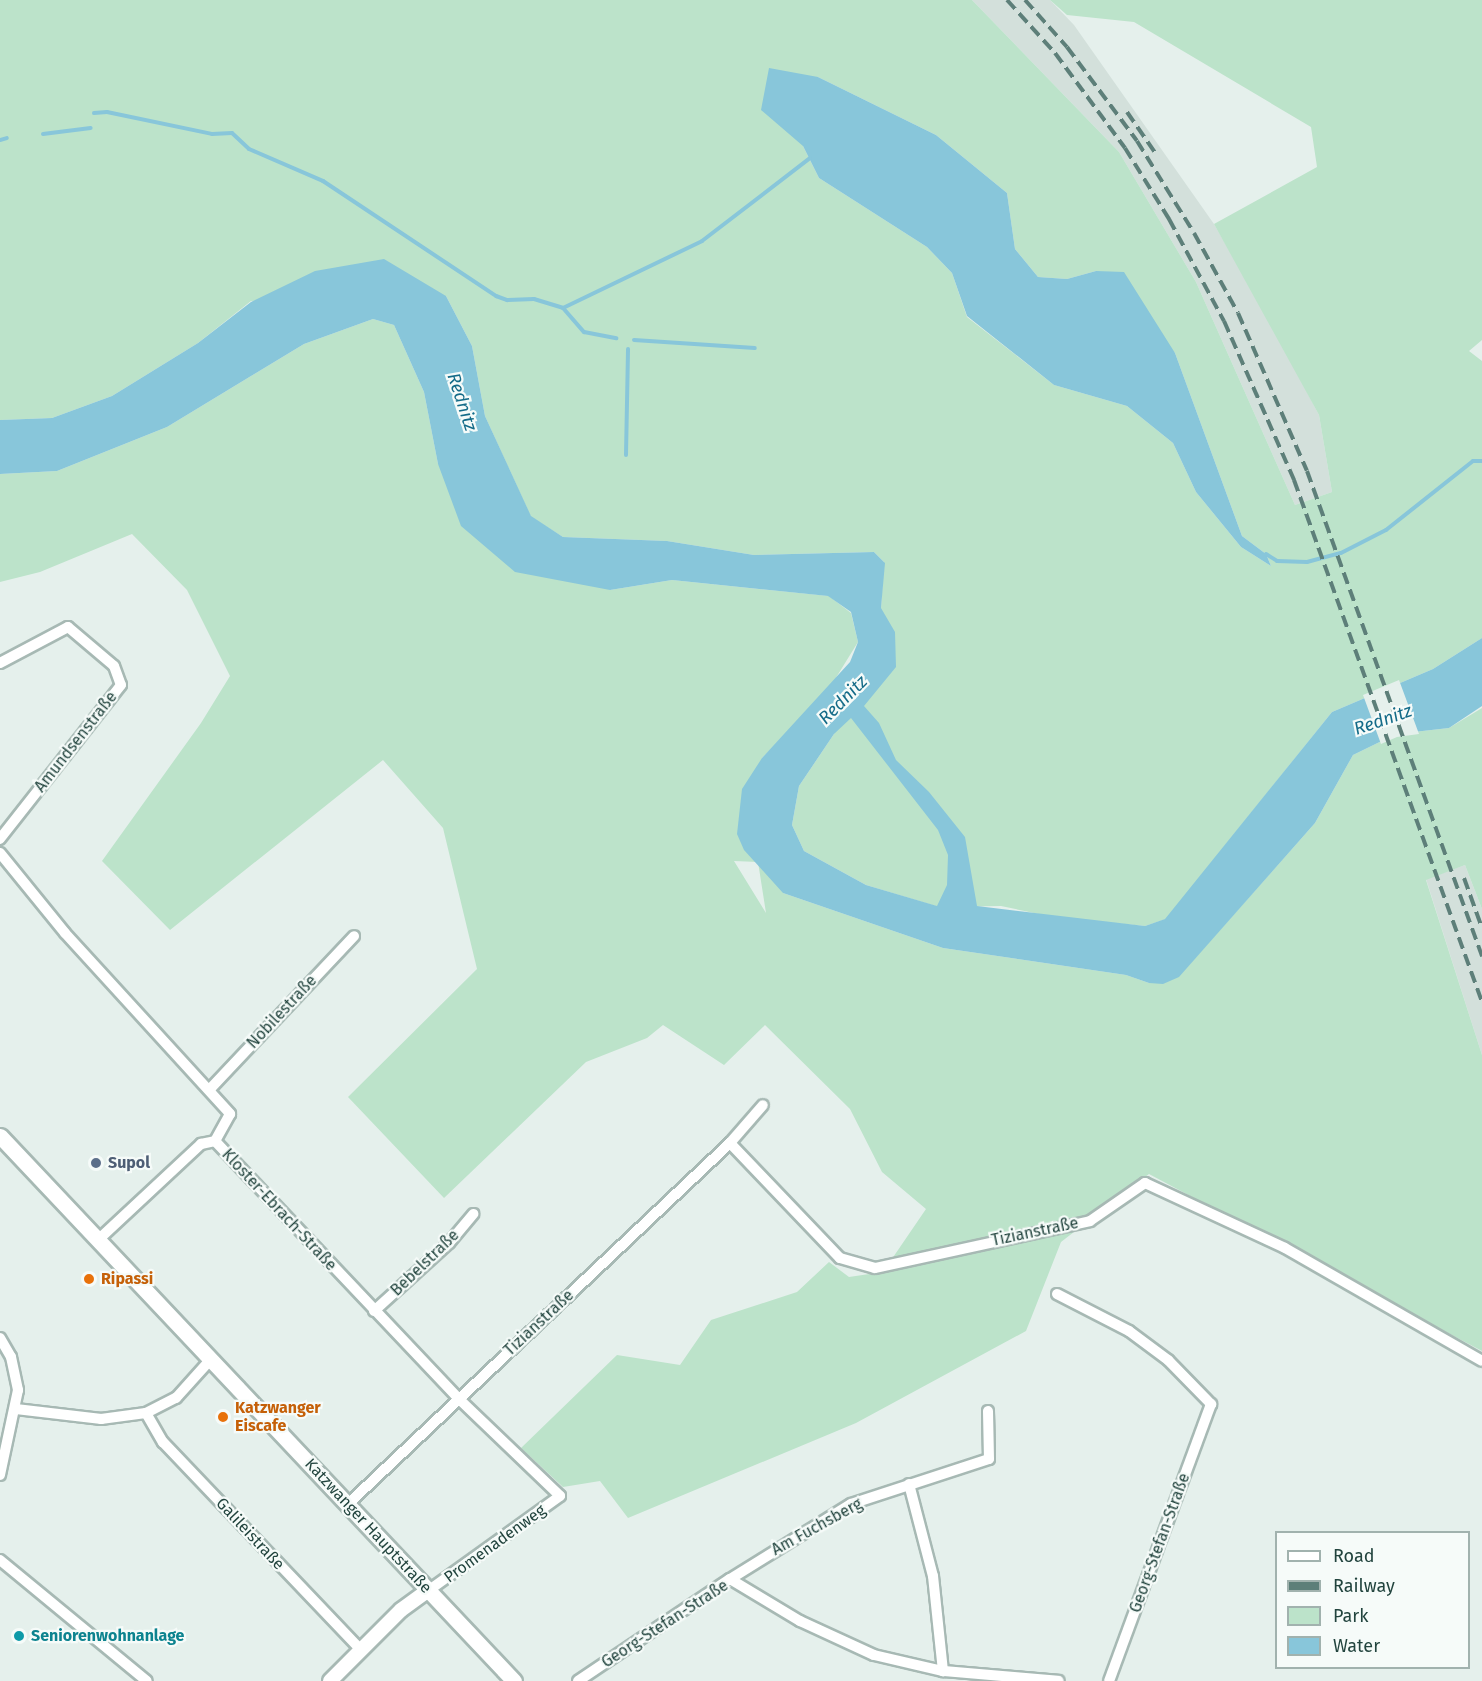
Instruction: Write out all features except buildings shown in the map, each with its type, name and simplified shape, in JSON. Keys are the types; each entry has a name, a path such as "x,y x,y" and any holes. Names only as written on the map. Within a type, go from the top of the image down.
{"main road":[{"name":"Katzwanger Hauptstraße","path":"0,1136 514,1681"}],"street":[{"name":"Amundsenstraße","path":"0,663 68,627 114,666 121,685 0,839"},
{"name":"Kloster-Ebrach-Straße","path":"0,853 65,933 210,1089 230,1114 215,1141 459,1399 560,1496"},
{"name":"Nobilestraße","path":"210,1089 354,936"},
{"name":"Tizianstraße","path":"348,1504 730,1143 763,1105"},
{"path":"98,1240 201,1144 215,1141"},
{"name":"Tizianstraße","path":"730,1143 840,1258 875,1268 1090,1221 1145,1183 1285,1248 1482,1361"},
{"name":"Bebelstraße","path":"374,1311 449,1243 473,1214"},
{"name":"Georg-Stefan-Straße","path":"1057,1294 1137,1337 1168,1360 1211,1404 1109,1681"},
{"path":"0,1338 16,1376 16,1409 0,1475"},
{"path":"16,1409 100,1419 146,1413 176,1398 211,1359"},
{"name":"Am Fuchsberg","path":"729,1579 851,1504 989,1459 988,1411"},
{"name":"Galileistraße","path":"146,1413 163,1442 361,1650"},
{"path":"909,1484 933,1576 943,1671"},
{"name":"Promenadenweg","path":"429,1590 560,1496"},
{"path":"0,1560 147,1681"},
{"name":"Georg-Stefan-Straße","path":"578,1681 729,1579 800,1621 874,1655 943,1671 1059,1681"},
{"path":"330,1681 401,1610 429,1590"}],"shaded area":[{"path":"972,0 1050,0 1074,25 1214,224 1268,318 1319,415 1332,492 1295,505 1196,282 1119,152"},
{"path":"1465,865 1482,909 1482,1055 1426,879"}],"green space":[{"path":"0,0 972,0 1119,152 1196,282 1295,505 1332,492 1319,415 1214,224 1317,167 1311,127 1134,22 1067,15 1050,0 1482,0 1482,340 1469,351 1482,361 1482,638 1433,669 1332,712 1166,919 1145,926 1053,917 1001,906 939,907 866,885 804,851 792,825 799,786 834,734 881,608 884,562 874,552 754,555 667,541 563,537 531,517 485,416 472,346 446,296 251,301 198,343 112,396 52,418 0,420","holes":["818,77 936,135 1007,193 1015,249 1038,277 1067,279 1096,271 1175,353 1242,536 1266,554 1271,566 1241,547 1196,492 1173,443 1127,406 1054,385 967,317 952,273 927,247 819,178 803,146"]},
{"path":"373,319 394,325 424,392 438,464 610,590 672,580 829,596 851,613 858,642 829,689 762,758 783,893 943,948 1126,975 1149,983 1179,976 1315,823 1353,755 1396,734 1449,728 1482,708 1482,909 1465,865 1426,880 1482,1055 1482,1351 1149,1174 1061,1242 1026,1331 856,1423 628,1518 600,1481 563,1487 521,1448 617,1355 680,1365 711,1320 797,1292 829,1262 849,1277 883,1272 926,1209 882,1172 850,1109 765,1025 724,1065 663,1025 647,1038 586,1062 444,1198 348,1097 477,969 443,828 383,760 170,930 102,861 201,723 230,676 187,590 132,534 40,572 0,582 0,474 57,471 167,427 304,344","holes":["734,861 758,862 766,913"]}],"water":[{"path":"769,68 818,77 936,135 1007,193 1015,249 1038,277 1067,279 1096,271 1124,272 1175,353 1242,536 1266,554 1271,566 1241,547 1196,492 1173,443 1127,406 1054,385 967,316 952,273 927,247 819,178 803,146 761,110"},
{"name":"Rednitz","path":"384,259 446,296 472,346 485,416 531,516 563,537 667,541 754,555 874,552 885,563 881,608 895,632 896,667 864,706 879,723 896,760 929,792 965,837 977,906 1145,926 1165,919 1332,712 1433,669 1482,638 1482,706 1449,728 1396,734 1353,755 1315,823 1179,977 1163,984 1149,983 1126,975 943,948 783,893 744,850 737,834 742,789 762,758 850,662 858,642 851,612 828,596 672,580 610,590 515,572 461,526 438,464 424,392 394,325 373,319 304,344 167,427 57,471 0,474 0,420 52,418 112,396 198,343 251,302 315,271","holes":["851,718 938,830 948,855 947,885 937,906 866,885 804,851 792,825 799,786 834,734"]}],"pier":[{"path":"1399,680 1419,734 1397,737 1381,744 1363,695"}],"waterway":[{"path":"94,113 107,112 212,134 232,133 249,149 323,181 496,296 507,300 534,299 563,308 584,332 616,338"},
{"path":"43,134 91,128"},
{"path":"0,140 7,138"},
{"path":"563,308 702,241 810,158"},
{"path":"634,340 755,348"},
{"path":"626,455 628,349"},
{"path":"1266,554 1277,561 1307,562 1341,553 1386,530 1473,461 1482,461"}],"railway":[{"path":"1007,0 1055,53 1125,148 1169,219 1224,321 1294,480 1482,1002"},
{"path":"1025,0 1067,47 1137,141 1194,233 1238,313 1307,471 1482,956"},
{"path":"1127,112 1156,154"},
{"path":"1464,878 1482,928"}],"place":[{"name":"Supol","path":"96,1163"},
{"name":"Ripassi","path":"89,1279"},
{"name":"Katzwanger Eiscafe","path":"223,1417"},
{"name":"Seniorenwohnanlage","path":"19,1636"}]}
